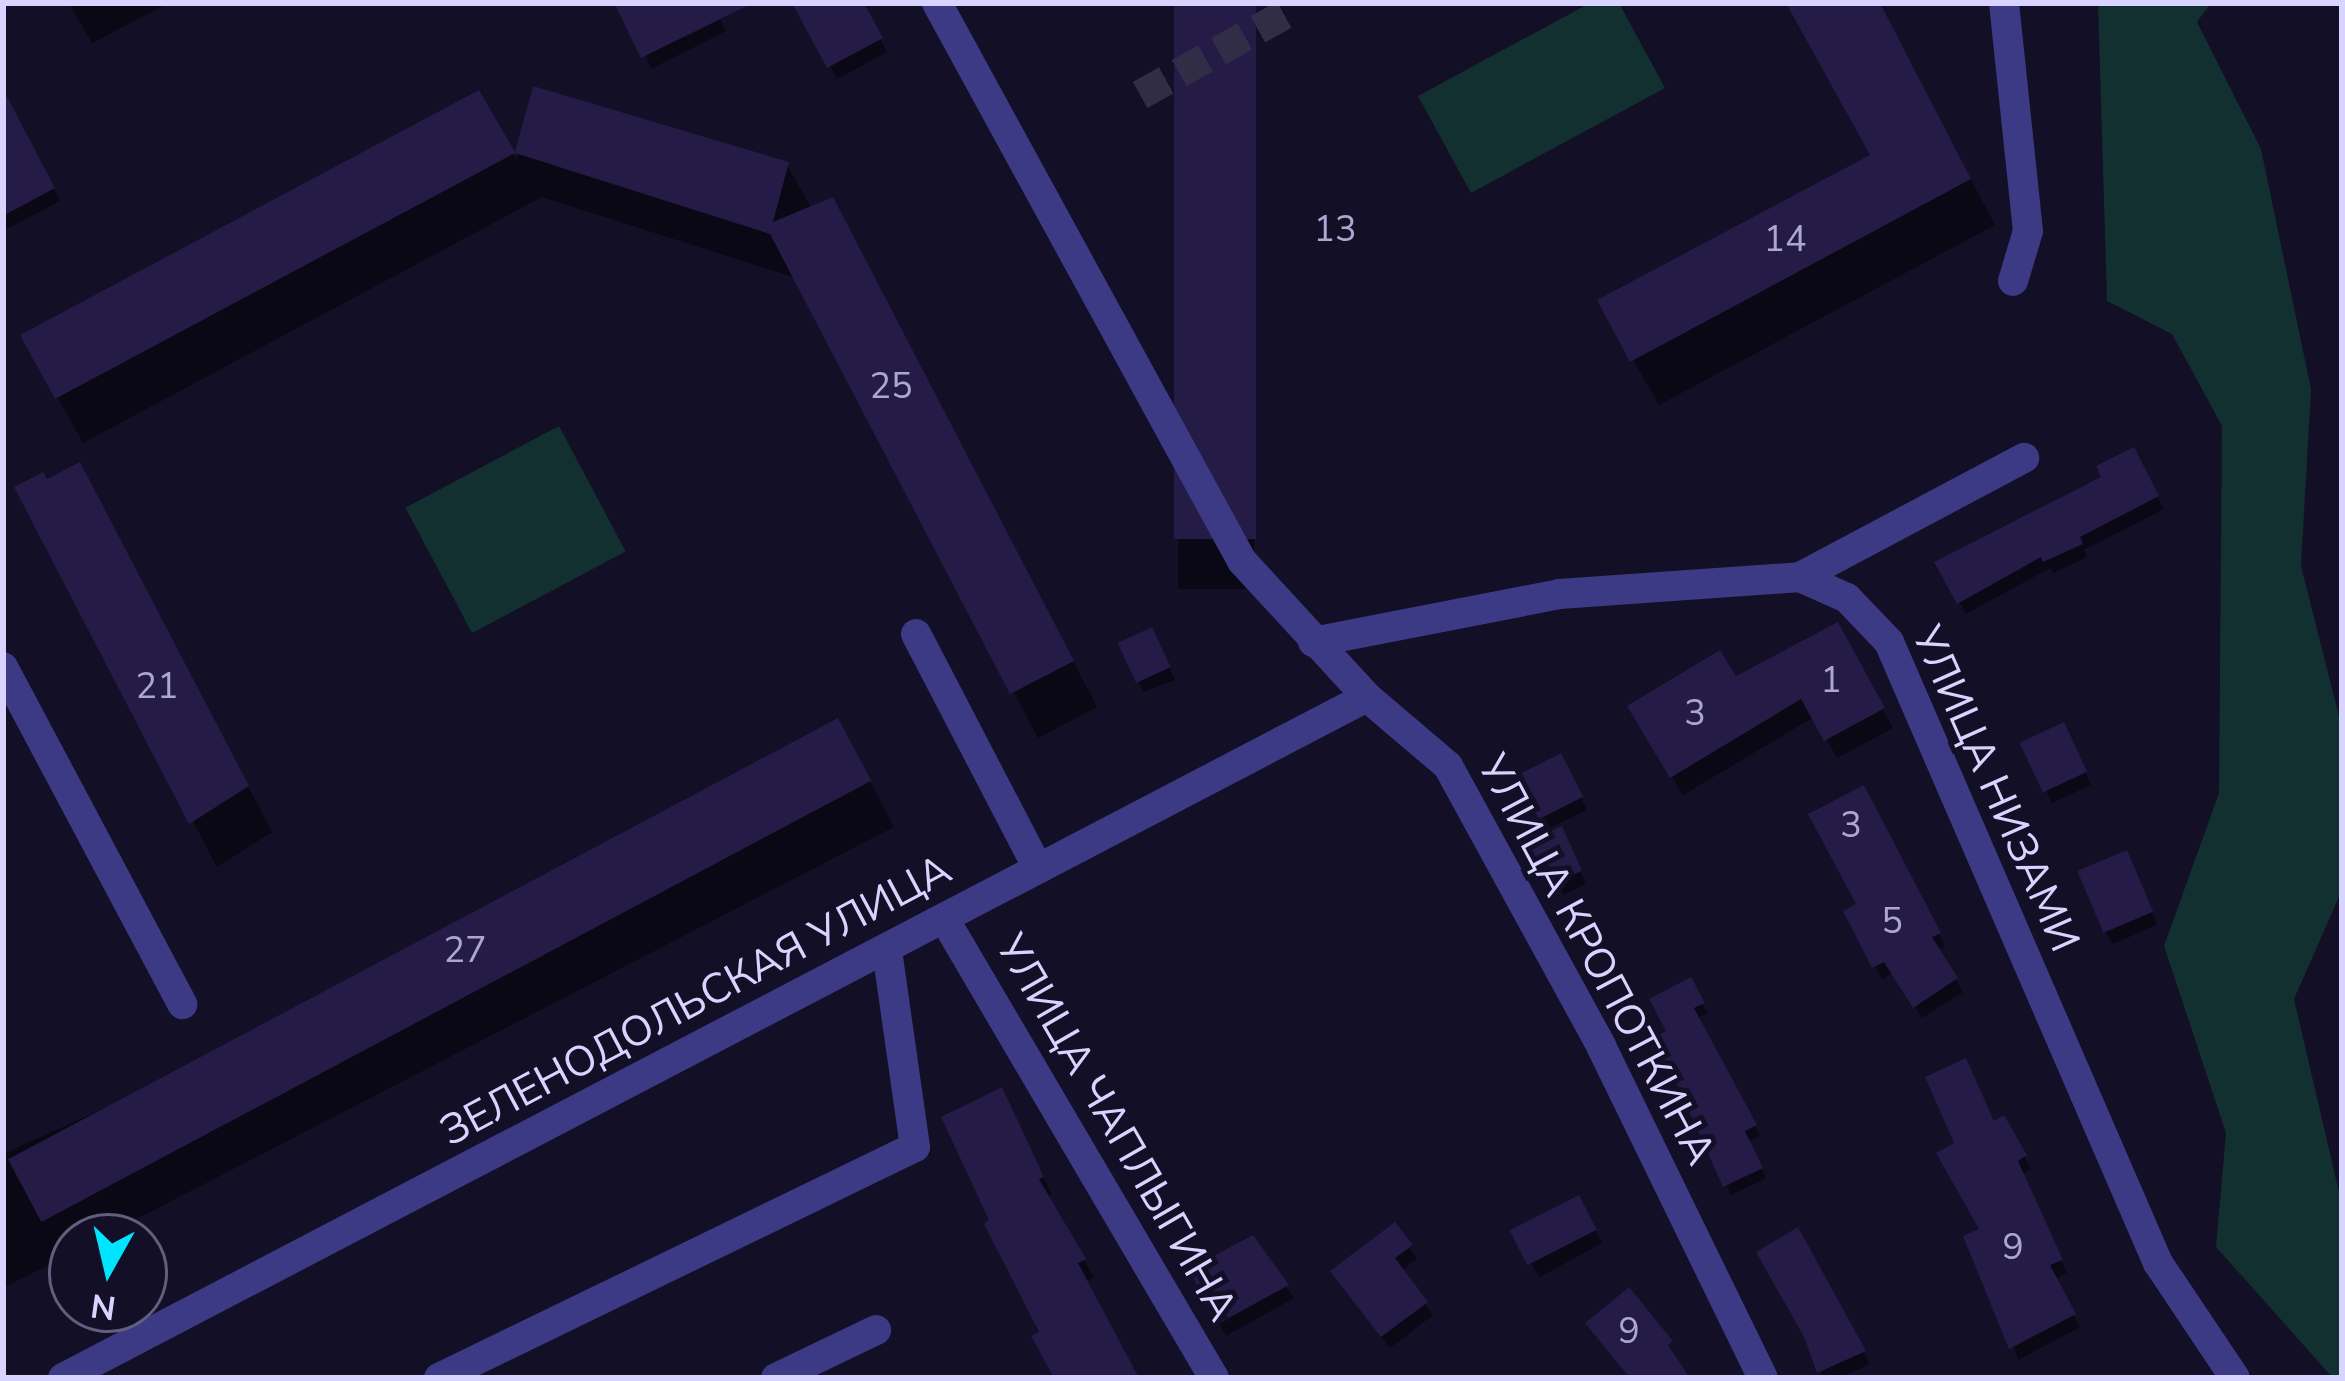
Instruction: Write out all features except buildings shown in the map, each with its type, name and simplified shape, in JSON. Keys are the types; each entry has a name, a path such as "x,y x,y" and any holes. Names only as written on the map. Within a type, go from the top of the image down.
{"street":[{"name":"УЛИЦА КРОПОТКИНА","path":"937,3 1242,561 1367,697 1448,766 1601,1046 1763,1378"},
{"path":"2003,3 2028,231 2013,281"},
{"path":"1313,642 1559,594 1800,578 2024,458"},
{"name":"УЛИЦА НИЗАМИ","path":"1800,578 1846,598 1889,642 2158,1263 2235,1378"},
{"path":"916,634 1037,868"},
{"path":"3,667 182,1004"},
{"name":"ЗЕЛЕНОДОЛЬСКАЯ УЛИЦА","path":"63,1378 887,952 1037,868 1367,697"},
{"name":"УЛИЦА ЧАПЛЫГИНА","path":"945,920 1214,1378"},
{"path":"439,1378 915,1147 887,952"},
{"path":"776,1378 876,1330"}],"green space":[{"path":"1590,3 1619,3 1665,88 1471,193 1418,96"},
{"path":"2098,3 2211,3 2197,22 2261,149 2311,389 2301,566 2342,728 2342,890 2294,999 2342,1205 2342,1378 2333,1378 2216,1247 2226,1133 2164,946 2219,793 2222,426 2172,334 2107,301"},
{"path":"559,426 626,551 472,633 405,508"}],"tunnel":[{"path":"1140,95 1293,10"}]}
